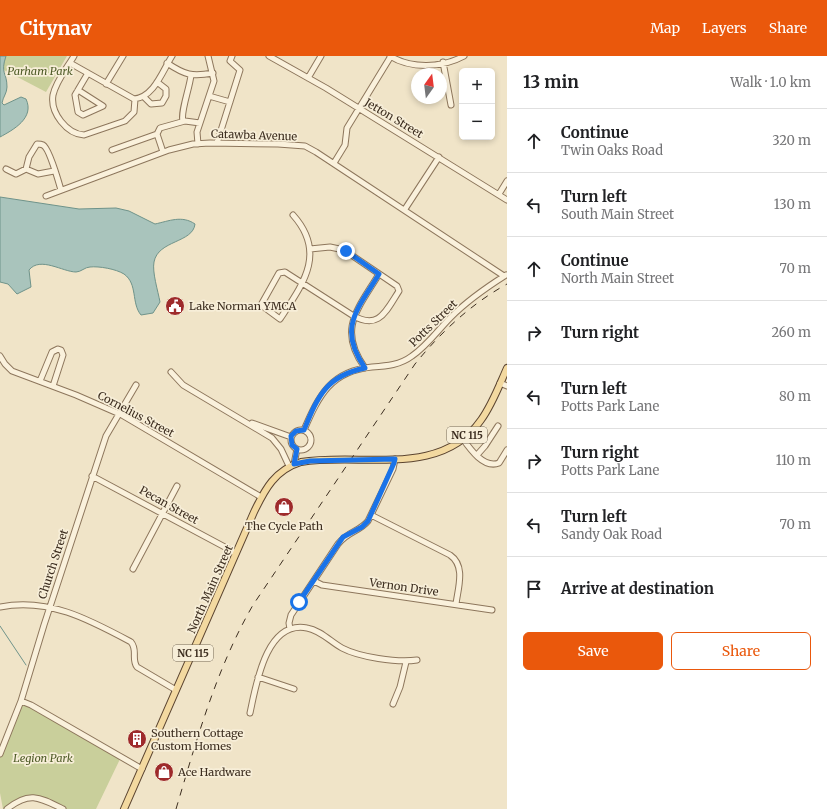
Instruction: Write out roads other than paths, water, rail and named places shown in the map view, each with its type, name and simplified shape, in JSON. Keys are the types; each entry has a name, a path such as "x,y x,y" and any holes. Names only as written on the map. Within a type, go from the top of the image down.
{"main road":[{"name":"NC 115","path":"291,465 310,461 395,459 432,455 446,450 463,439 484,416 507,368"},
{"name":"North Main Street","path":"124,809 261,498 271,481 291,465"}],"street":[{"path":"74,56 53,96 61,122 70,132 84,135 125,121 134,112 135,99"},
{"path":"106,84 123,56"},
{"path":"70,63 128,97 135,99 144,97 151,91 172,56"},
{"path":"198,144 197,135 200,123 214,80 208,56"},
{"path":"217,143 240,70 230,61 232,56"},
{"name":"Jetton Street","path":"269,56 439,157 507,200"},
{"path":"308,78 322,56"},
{"path":"334,163 344,147 348,128 391,56 404,63 415,66 443,62 464,56"},
{"path":"443,62 451,105"},
{"path":"167,63 185,74 191,75 213,73"},
{"path":"78,90 102,106 83,115 78,112 75,99 78,90 88,73"},
{"path":"183,121 182,112 189,93 191,75"},
{"path":"144,97 151,104 162,103 166,96 166,89 157,82"},
{"path":"209,96 230,102"},
{"path":"112,150 157,134 161,127 183,121 200,123"},
{"path":"157,134 163,152"},
{"path":"6,169 16,174 26,169 32,151 35,146 39,144 45,147 61,190"},
{"name":"Catawba Avenue","path":"46,196 163,152 198,144 278,144 305,146 334,163 506,275"},
{"path":"405,209 439,157"},
{"path":"26,169 38,174 54,171"},
{"path":"499,194 507,181"},
{"path":"293,215 305,231 310,249 309,268 303,284 280,319 261,305 279,273 285,272 303,284 354,317 370,322 376,321 383,316 399,291 398,286 341,248 330,247 310,249"},
{"path":"365,368 357,357 352,343 351,330 354,317 379,274"},
{"name":"Potts Street","path":"304,430 316,403 326,388 339,376 350,371 388,366 408,359 460,309 506,275"},
{"path":"40,381 52,352 55,350 61,350 63,355 53,386"},
{"name":"Cornelius Street","path":"0,356 5,364 12,370 119,414 261,498"},
{"path":"171,372 183,385 276,443 291,465"},
{"path":"500,383 507,386"},
{"name":"Church Street","path":"0,754 21,701 106,436 136,386"},
{"path":"241,420 291,436"},
{"path":"477,455 485,446 498,426"},
{"path":"304,430 310,435 310,443 305,449 297,449 292,445 291,436 296,431 304,430"},
{"path":"463,439 485,462 494,464 498,463 507,450"},
{"path":"291,465 297,449"},
{"path":"290,629 289,619 291,614 343,537 365,525 393,469 395,459"},
{"name":"Pecan Street","path":"92,476 236,553"},
{"path":"133,569 177,486"},
{"path":"371,515 450,555 456,560 460,570 456,604"},
{"name":"Vernon Drive","path":"314,581 330,586 492,610"},
{"path":"0,607 17,605 50,608 70,612 83,617 131,642 135,649 134,662 137,667 176,690"},
{"path":"250,713 258,677 271,646 282,633 290,629 307,628 351,652 406,662 417,660"},
{"path":"393,704 400,687 406,662"},
{"path":"258,677 294,689"},
{"path":"21,701 32,705 142,769"},
{"path":"7,809 20,800 31,797 63,809"}],"water":[{"path":"0,56 6,56 4,70 7,89 2,103 4,105 21,97 26,99 28,112 25,118 16,127 0,137"},
{"path":"0,197 79,209 116,208 129,211 155,224 180,219 190,221 195,224 193,230 188,235 168,245 157,255 154,262 154,271 160,302 153,313 141,315 136,305 133,288 128,278 121,272 112,269 90,267 76,272 45,264 39,264 29,270 31,287 17,294 8,284 0,282"}],"waterway":[{"path":"0,626 26,665"}],"railway":[{"path":"176,809 208,705 228,654 253,605 415,364 435,341 457,320 481,300 507,284"}],"place":[{"name":"Lake Norman YMCA","path":"175,306"},
{"name":"The Cycle Path","path":"284,507"},
{"name":"Southern Cottage Custom Homes","path":"137,739"},
{"name":"Ace Hardware","path":"164,772"}],"park label":[{"name":"Parham Park","path":"40,71"},
{"name":"Legion Park","path":"43,758"}]}
